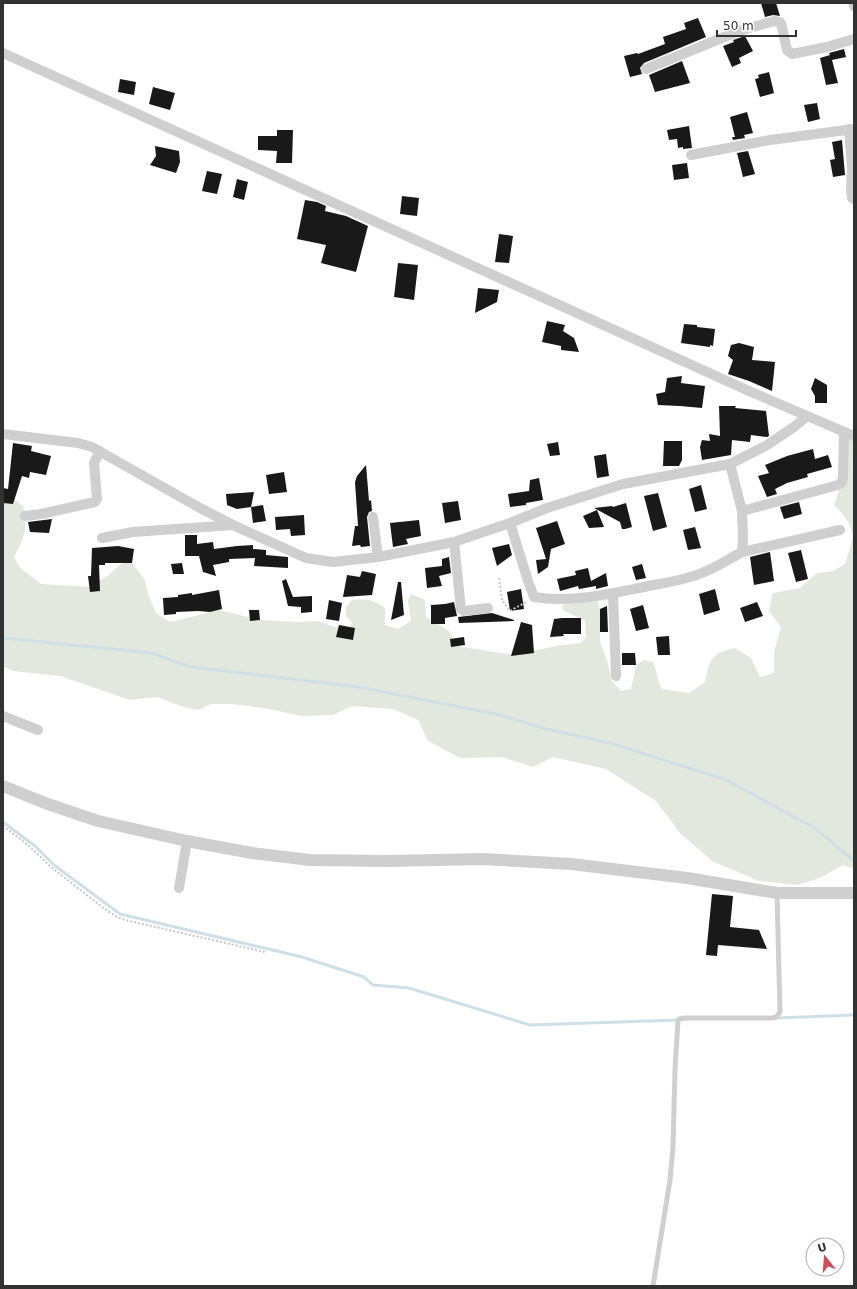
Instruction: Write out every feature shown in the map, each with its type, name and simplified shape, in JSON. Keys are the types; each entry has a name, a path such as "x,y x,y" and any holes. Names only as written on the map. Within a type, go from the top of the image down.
{"street":[{"path":"646,69 739,32 774,21 781,23 787,50 792,54 827,47 854,39"},
{"path":"3,53 854,436"},
{"path":"691,155 770,140 852,129 851,190 852,198 854,199"},
{"path":"3,434 78,443 92,447 233,525 306,558 333,562 378,556 454,542 547,508 623,484 730,464 767,445 794,427 807,416"},
{"path":"742,511 838,485 842,482 844,432"},
{"path":"25,516 95,502 97,499 94,463 100,451"},
{"path":"730,464 742,511 742,552"},
{"path":"373,517 378,556"},
{"path":"510,522 534,597 544,599 571,599 613,594 673,581 703,573 742,552 840,530"},
{"path":"102,538 133,532 167,528 233,525"},
{"path":"454,542 461,609 464,611 488,608"},
{"path":"613,594 616,676"},
{"path":"3,716 38,730"},
{"path":"3,786 98,821 187,841 252,853 310,860 388,861 483,859 571,864 687,878 778,893 854,894"},
{"path":"179,888 187,841"}],"lane":[{"path":"653,1286 670,1180 673,1147 678,1021 679,1019 685,1018 772,1018 778,1015 780,1012 778,893"}],"path":[{"path":"499,578 502,600 510,611 534,597"},
{"path":"3,826 28,845 51,867 102,907 118,917 125,920 265,952"}],"shaded area":[{"path":"848,434 854,437 854,869 843,865 820,878 797,885 759,881 712,861 680,833 656,801 606,769 553,757 533,767 502,757 460,758 428,741 418,720 393,709 352,706 333,715 301,716 265,708 232,704 211,704 198,710 184,707 157,697 130,700 60,676 13,671 3,666 3,498 14,499 23,506 25,527 23,538 14,557 19,567 41,584 89,587 109,575 122,563 132,563 145,580 148,594 156,613 170,622 219,610 260,620 297,622 319,621 334,627 350,627 352,622 346,616 346,607 352,600 370,600 385,608 385,625 398,629 411,621 408,601 411,594 425,600 426,617 449,631 457,646 513,655 556,646 581,643 586,637 585,621 563,610 562,605 598,601 600,609 600,642 607,660 612,681 621,691 631,689 636,665 644,660 653,662 662,689 689,693 705,682 710,663 716,655 735,648 751,658 760,677 774,673 774,652 781,627 769,611 773,593 800,588 817,573 833,571 845,564 851,546 852,532 847,520 834,505 842,482"}],"building":[{"path":"761,3 776,3 780,16 773,15 765,17"},
{"path":"698,18 706,37 644,63 640,68 642,74 630,77 624,56 638,54 665,44 663,37 686,29 684,23"},
{"path":"745,36 753,51 739,58 741,63 732,67 723,46 734,42 733,40"},
{"path":"844,49 846,57 832,60 838,83 826,85 820,58 830,55 829,53"},
{"path":"682,61 690,83 655,92 649,75"},
{"path":"769,72 774,93 760,97 755,79 759,78 758,75"},
{"path":"120,79 136,82 134,95 118,92"},
{"path":"153,87 175,93 170,110 149,104"},
{"path":"817,103 820,119 808,122 804,105"},
{"path":"747,112 753,133 744,135 745,138 733,140 732,137 735,137 730,117"},
{"path":"689,126 692,148 678,148 677,139 669,140 667,130"},
{"path":"277,130 293,130 292,163 276,163 277,151 258,150 258,136 277,136"},
{"path":"842,140 845,175 833,177 830,160 835,159 832,142"},
{"path":"155,146 179,151 180,162 176,173 150,165 156,156"},
{"path":"748,151 755,174 743,177 737,153"},
{"path":"687,163 689,178 674,180 672,165"},
{"path":"207,171 222,174 217,194 202,191"},
{"path":"237,179 248,182 244,200 233,197"},
{"path":"402,196 419,198 417,216 400,214"},
{"path":"305,200 317,202 326,206 325,211 346,216 368,226 356,272 321,263 326,245 297,239"},
{"path":"499,234 513,236 509,263 495,262"},
{"path":"398,263 418,265 414,300 394,297"},
{"path":"478,288 499,290 497,302 475,313"},
{"path":"547,321 565,325 563,331 574,338 579,352 561,350 561,346 542,342"},
{"path":"684,324 715,329 713,346 710,345 710,347 681,343"},
{"path":"739,343 754,347 752,360 775,362 772,391 728,374 733,360 728,356 731,345"},
{"path":"682,376 681,383 705,386 702,408 658,405 656,394 665,392 667,378"},
{"path":"815,378 827,385 827,403 815,403 815,396 811,389"},
{"path":"719,406 736,406 735,408 766,411 769,436 751,435 750,442 732,440 731,455 702,460 700,447 702,440 710,441 709,434 720,436"},
{"path":"664,441 682,441 682,460 679,466 663,466"},
{"path":"558,442 560,455 550,456 547,444"},
{"path":"13,443 32,446 31,451 51,456 46,475 30,472 29,478 22,476 13,504 3,503 3,488 8,489"},
{"path":"813,449 815,459 828,455 832,467 807,474 808,477 787,483 775,489 777,494 767,497 758,476 769,473 765,465 787,456"},
{"path":"606,454 609,476 597,478 594,456"},
{"path":"366,465 369,501 371,500 372,511 369,512 367,517 370,546 352,546 355,526 358,526 355,482 357,476"},
{"path":"284,472 287,492 269,494 266,475"},
{"path":"539,478 543,500 526,503 526,505 510,507 508,494 529,491 530,480"},
{"path":"701,485 707,509 695,512 689,489"},
{"path":"254,492 251,507 237,509 227,505 226,494"},
{"path":"658,493 667,527 653,531 644,496"},
{"path":"458,501 461,520 445,523 442,503"},
{"path":"799,502 802,514 784,519 780,507"},
{"path":"626,503 632,527 625,529 622,529 620,522 594,508 613,507"},
{"path":"263,505 266,521 253,523 251,507"},
{"path":"597,510 604,527 589,528 583,516"},
{"path":"304,515 305,535 291,536 290,529 276,530 275,517"},
{"path":"52,519 49,533 30,532 28,522"},
{"path":"419,520 421,536 406,539 408,544 393,547 390,523"},
{"path":"557,521 565,544 551,549 548,567 538,574 536,560 546,559 536,528"},
{"path":"695,527 701,548 688,550 683,530"},
{"path":"185,535 197,535 197,544 213,542 214,549 253,545 253,549 266,550 266,555 288,557 288,568 254,566 255,558 229,559 229,562 213,565 216,576 203,572 199,556 185,556"},
{"path":"509,544 512,555 497,566 492,548"},
{"path":"118,546 134,549 132,563 105,563 105,565 99,565 100,591 90,592 88,576 91,576 92,548"},
{"path":"801,550 808,579 796,582 788,553"},
{"path":"770,552 774,581 754,585 750,557"},
{"path":"449,557 451,573 439,576 442,586 427,588 425,568 442,566 442,559"},
{"path":"182,563 184,574 173,574 171,564"},
{"path":"642,564 646,578 636,580 632,567"},
{"path":"588,568 591,581 606,573 608,586 596,589 596,586 579,589 578,586 560,591 557,579 576,575 575,571"},
{"path":"362,571 376,574 372,595 343,597 347,575 360,577"},
{"path":"286,579 293,597 312,596 312,612 301,613 301,607 288,606 282,581"},
{"path":"398,582 401,582 404,615 391,620"},
{"path":"521,589 524,609 510,611 507,592"},
{"path":"715,589 720,610 704,615 699,594"},
{"path":"219,590 222,609 210,612 176,612 176,614 164,615 163,598"},
{"path":"329,600 342,603 339,621 326,619"},
{"path":"454,602 457,616 445,618 445,624 431,624 431,605"},
{"path":"757,602 763,616 745,622 740,608"},
{"path":"643,605 649,628 636,631 630,609"},
{"path":"607,606 608,632 600,632 600,609"},
{"path":"249,610 259,610 260,620 250,621"},
{"path":"492,613 514,621 459,623 458,617"},
{"path":"581,618 581,634 563,634 564,636 550,637 554,619"},
{"path":"521,622 532,625 534,653 511,656"},
{"path":"339,625 355,628 353,640 336,637"},
{"path":"669,636 670,655 658,655 656,637"},
{"path":"464,637 465,645 451,647 450,639"},
{"path":"622,653 635,653 636,665 622,665"},
{"path":"712,894 733,896 730,927 759,930 767,949 718,945 717,956 706,955"}],"waterway":[{"path":"3,638 152,653 192,667 359,687 500,715 546,729 610,743 724,779 815,828 854,861"},
{"path":"3,822 35,846 54,865 120,914 302,957 364,977 373,985 409,988 530,1025 678,1020"},
{"path":"776,1018 854,1015"}]}
